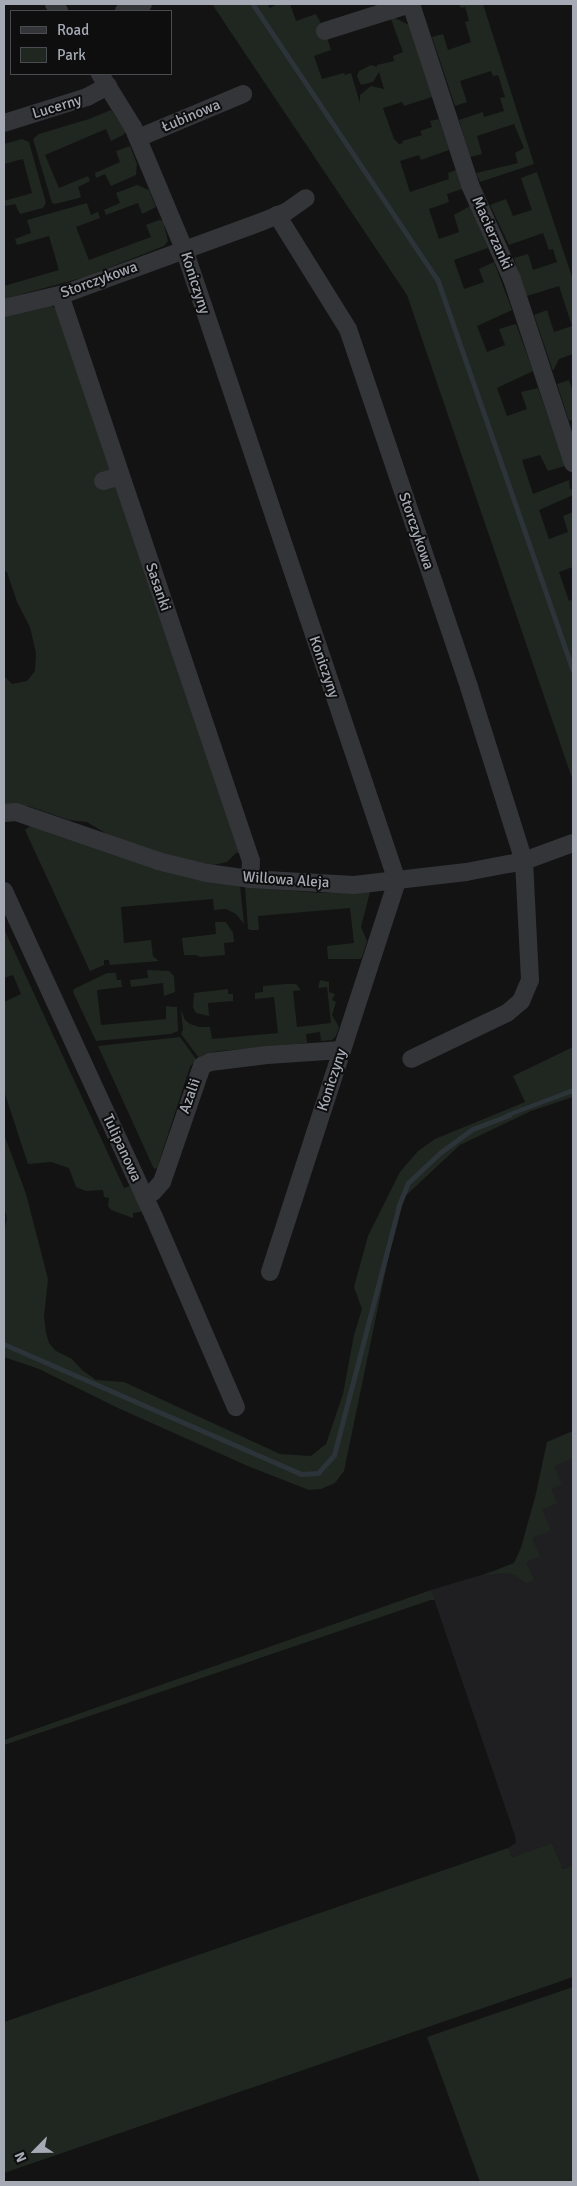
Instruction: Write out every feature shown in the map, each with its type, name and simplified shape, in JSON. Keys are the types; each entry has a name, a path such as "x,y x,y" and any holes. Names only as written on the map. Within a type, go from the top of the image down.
{"street":[{"path":"127,10 143,4"},
{"path":"325,31 410,4"},
{"name":"Macierzanki","path":"410,4 470,185 512,279 573,463"},
{"name":"Lucerny","path":"4,123 87,97 104,80"},
{"name":"Koniczyny","path":"104,80 138,138 184,249 397,881 270,1272"},
{"name":"Łubinowa","path":"138,138 243,94"},
{"name":"Storczykowa","path":"4,308 60,295 277,215 306,198"},
{"name":"Storczykowa","path":"277,215 348,329 524,861 530,980 521,1001 507,1013 412,1059"},
{"name":"Sasanki","path":"60,295 251,861 250,878"},
{"path":"103,481 120,476"},
{"name":"Willowa Aleja","path":"4,812 16,812 96,833 158,861 207,873 354,885 466,872 524,861 573,843"},
{"name":"Tulipanowa","path":"4,891 144,1196 236,1407"},
{"name":"Azalii","path":"144,1196 153,1192 162,1182 202,1066 210,1062 267,1055 342,1050"}],"shaded area":[{"path":"573,1088 573,1093 505,1117 505,1114"},
{"path":"573,1431 573,1865 563,1869 552,1843 512,1857 508,1848 516,1843 515,1836 431,1590 501,1569 514,1563 521,1548 536,1494 547,1442"}],"green space":[{"path":"212,4 267,4 270,8 277,4 290,4 296,21 316,14 325,31 331,50 314,56 322,79 351,73 360,103 360,95 371,86 384,89 379,72 373,82 361,85 357,76 359,71 371,65 377,67 377,65 394,61 393,56 403,52 391,19 395,18 409,25 432,97 404,106 402,102 383,108 394,139 399,144 403,143 402,141 422,135 420,131 432,127 430,121 439,119 449,150 421,160 419,155 400,161 410,192 449,179 448,173 456,170 462,189 447,194 449,202 429,209 439,239 459,232 454,215 470,206 488,248 454,260 464,289 484,282 479,269 494,262 512,310 477,326 487,352 505,345 499,329 516,324 533,371 497,388 507,416 527,409 521,392 538,388 565,466 548,471 540,455 522,460 533,494 569,480 570,489 573,490 573,495 539,510 549,539 568,532 563,516 573,512 573,567 559,572 569,601 573,599 573,781 407,295"},
{"path":"459,4 483,4 534,164 480,182 476,173 518,163 515,153 524,148 514,124 477,136 482,154 470,157 459,120 483,112 484,117 504,111 500,98 505,97 498,75 493,76 491,71 460,81 467,102 455,106 432,37 443,34 448,50 471,42 465,22 469,21 467,13 465,7 461,8"},
{"path":"111,110 126,132 123,135 111,141 106,129 45,155 59,188 88,176 90,181 78,187 81,196 79,198 55,204 52,203 33,139 39,134 89,119"},
{"path":"22,139 29,142 46,203 43,208 20,214 15,204 6,206 4,201 32,193 23,159 4,164 4,144"},
{"path":"130,146 137,164 136,175 111,186 105,174 96,178 95,173 120,162 116,151"},
{"path":"537,172 573,280 573,354 559,359 553,371 534,315 547,310 554,332 572,326 559,286 527,296 514,258 528,254 533,270 557,262 553,249 549,250 543,233 509,245 490,205 506,199 513,216 532,210 521,178"},
{"path":"137,185 149,190 156,207 142,214 138,203 106,215 104,210 120,203 116,193"},
{"path":"87,203 91,215 98,212 100,218 76,227 89,260 151,237 146,225 159,220 163,221 168,241 164,246 85,277 4,299 4,286 59,270 49,236 17,245 15,239 31,233 27,220"},
{"path":"51,305 56,309 110,470 103,481 116,487 243,852 236,853 227,862 213,865 172,858 115,839 87,822 69,820 28,806 4,807 4,676 12,684 27,681 35,671 36,653 30,627 17,602 7,572 4,570 4,315"},
{"path":"569,380 573,392 573,419 569,421 557,384"},
{"path":"33,824 240,886 244,924 236,914 226,909 214,910 213,899 121,907 124,943 151,940 153,956 159,961 110,965 109,960 104,960 104,965 90,971 25,830"},
{"path":"245,887 321,893 370,892 361,927 367,941 362,957 360,959 328,959 327,946 354,943 350,908 258,916 259,930 251,930 248,929"},
{"path":"215,922 226,922 233,933 234,942 224,943 225,955 200,957 184,955 182,938 216,934"},
{"path":"4,929 124,1188 133,1185 146,1211 133,1213 133,1218 111,1210 108,1206 109,1198 104,1197 103,1190 86,1191 76,1187 69,1168 51,1162 28,1164 4,1091 4,1002 21,994 13,975 4,978"},
{"path":"147,970 169,971 174,976 175,992 164,996 163,983 131,987 130,980 148,978"},
{"path":"107,973 116,973 117,980 121,980 122,987 97,990 101,1025 166,1019 166,1006 177,1007 178,1031 171,1034 96,1041 73,992 74,989"},
{"path":"320,980 329,982 329,992 335,994 332,1000 336,1002 332,1015 339,1027 336,1036 332,1040 321,1041 320,1032 306,1034 307,1043 219,1051 205,1054 199,1058 181,1034 183,1029 181,1010 185,1020 190,1024 199,1027 210,1027 212,1039 278,1033 274,997 255,999 255,993 263,992 263,986 285,984 296,984 301,990 293,991 297,1027 331,1023 327,987 318,988"},
{"path":"228,989 228,994 233,994 233,1001 208,1003 209,1016 196,1013 193,1007 194,993"},
{"path":"180,1037 196,1059 190,1067 157,1168 154,1169 98,1046"},
{"path":"573,1047 573,1097 531,1111 460,1145 400,1201 344,1471 335,1483 321,1489 309,1490 250,1467 118,1408 39,1369 4,1357 4,1233 7,1218 4,1208 4,1134 26,1194 48,1279 44,1317 49,1343 56,1351 72,1359 82,1370 96,1380 124,1382 280,1454 311,1456 326,1444 343,1394 354,1335 362,1309 354,1287 368,1236 400,1172 418,1151 435,1139 525,1102 513,1076"},
{"path":"573,1431 573,1458 554,1466 562,1484 551,1489 557,1503 542,1510 551,1530 532,1538 540,1556 526,1562 534,1580 526,1583 515,1575 505,1573 483,1575 514,1563 521,1548 536,1494 547,1442"},
{"path":"431,1590 435,1600 4,1745 4,1740"},
{"path":"552,1843 563,1869 573,1865 573,1977 4,2173 4,2022 508,1848 512,1857"},
{"path":"573,1987 573,2182 480,2182 427,2037"}],"waterway":[{"path":"253,4 438,280 573,670"},
{"path":"4,1344 301,1474 318,1473 334,1455 399,1205 408,1183 441,1152 473,1129 509,1115"}]}
